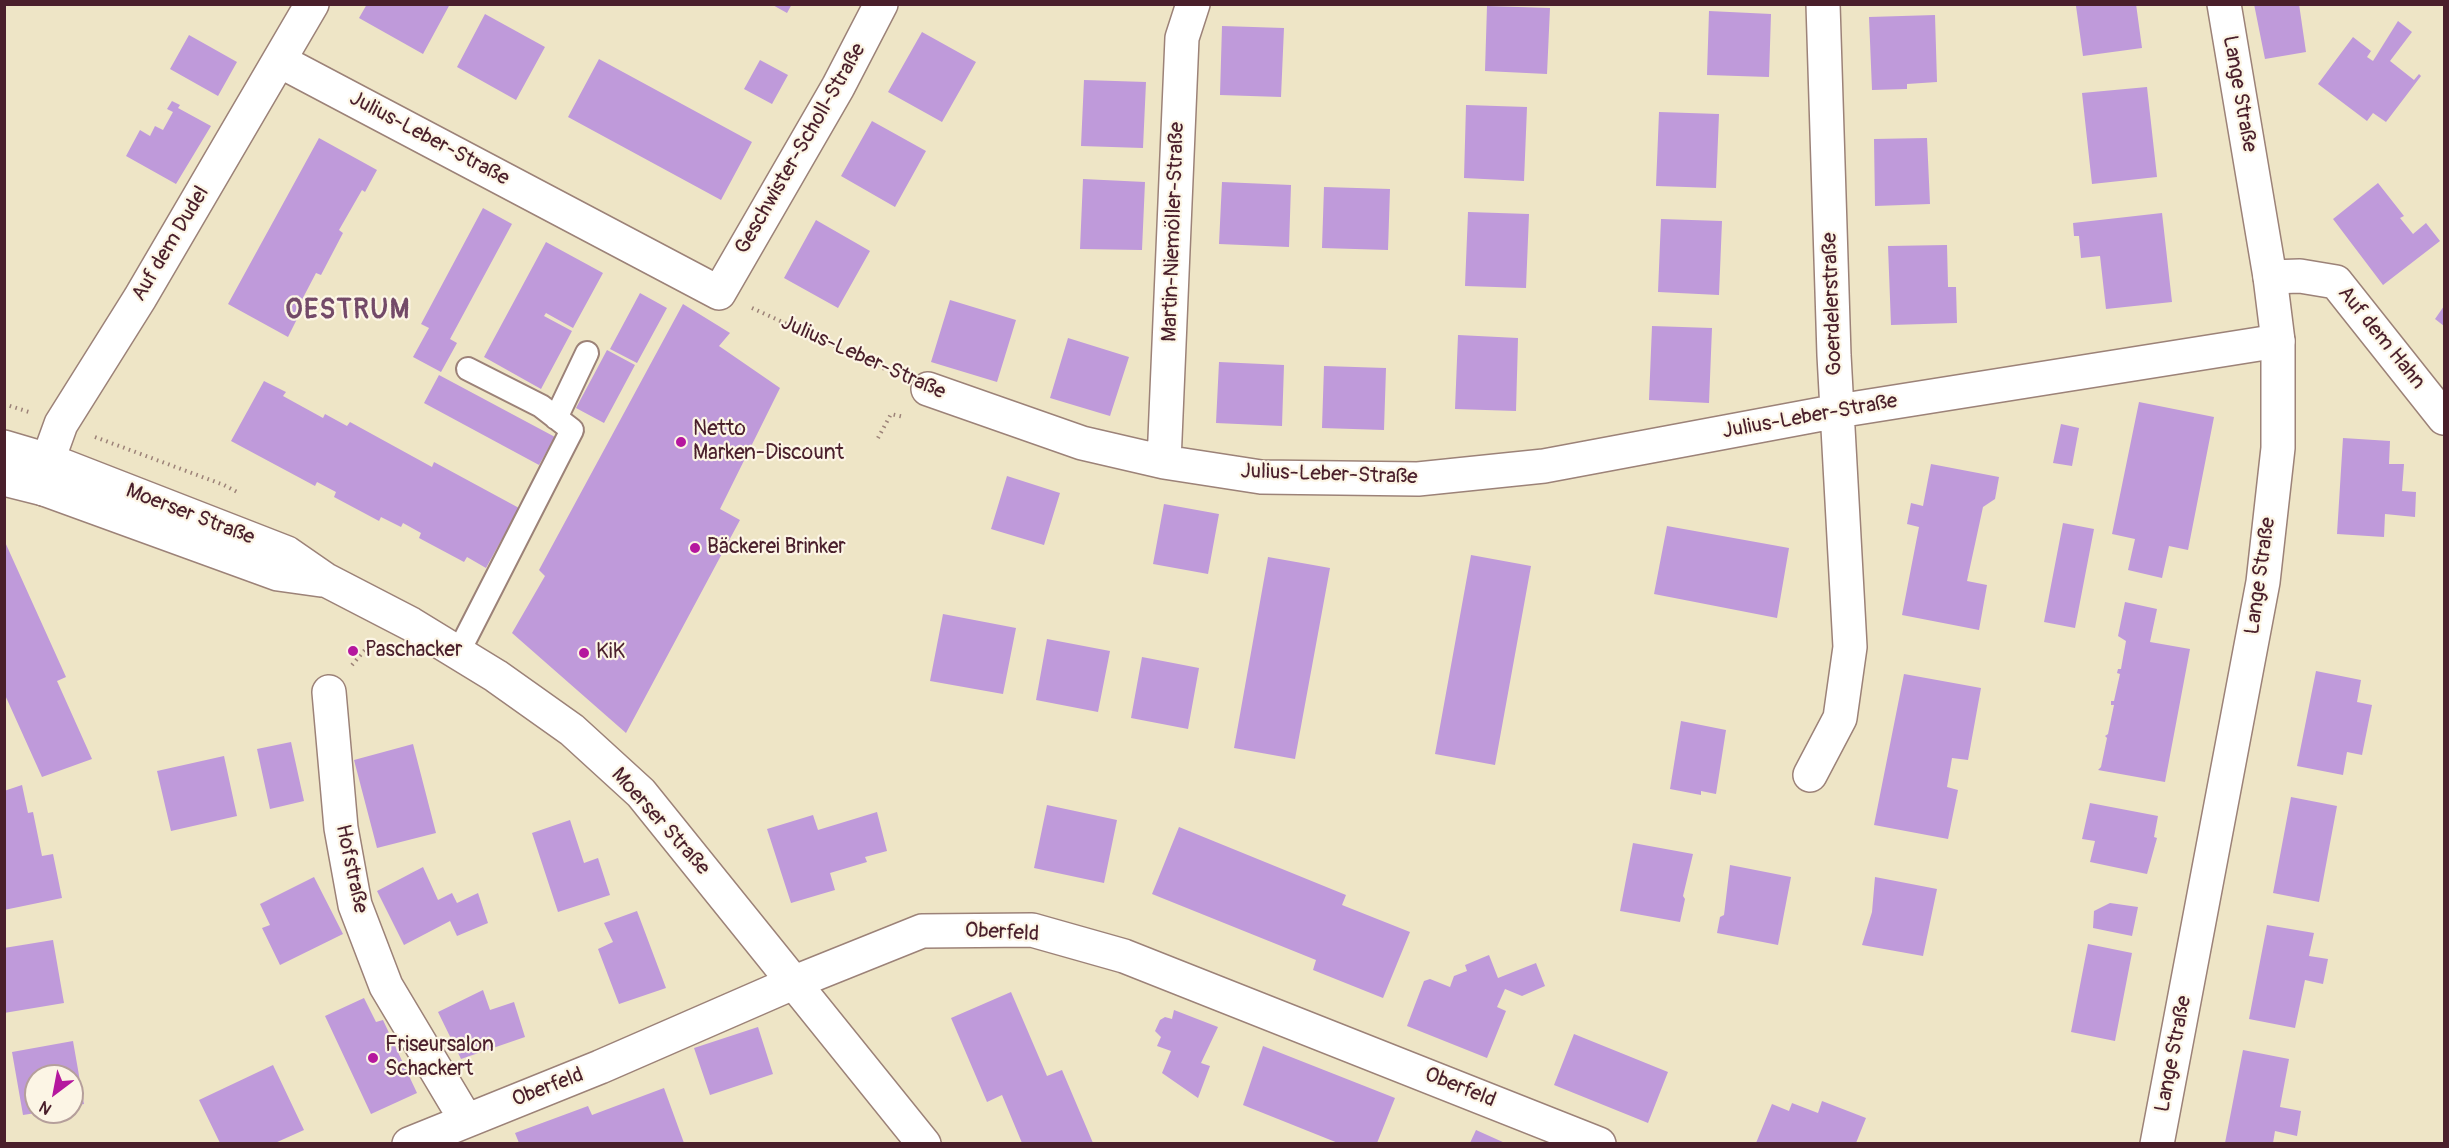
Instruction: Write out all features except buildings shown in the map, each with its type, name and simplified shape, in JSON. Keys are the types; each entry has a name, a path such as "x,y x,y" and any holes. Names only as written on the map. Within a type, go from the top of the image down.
{"main road":[{"name":"Auf dem Dudel","path":"46,475 61,424 140,297 312,4"},
{"name":"Geschwister-Scholl-Straße","path":"719,293 838,87 881,4"},
{"name":"Martin-Niemöller-Straße","path":"1164,462 1182,38 1192,4"},
{"name":"Goerdelerstraße","path":"1810,775 1840,718 1850,647 1838,411 1823,4"},
{"name":"Lange Straße","path":"2157,1143 2263,582 2278,448 2278,341 2270,277 2224,4"},
{"name":"Julius-Leber-Straße","path":"280,61 719,293"},
{"name":"Auf dem Hahn","path":"2270,277 2300,276 2336,282 2445,418"},
{"name":"Julius-Leber-Straße","path":"928,389 1082,443 1164,462 1261,477 1418,479 1544,466 1838,411 2278,341"},
{"path":"4,447 46,475"},
{"path":"4,479 46,475"},
{"name":"Moerser Straße","path":"46,475 287,553 326,580 394,615 458,652 572,730 641,793 924,1143"},
{"name":"Hofstraße","path":"329,692 341,828 355,904 386,986 466,1120"},
{"name":"Oberfeld","path":"409,1143 600,1067 795,982 922,931 1032,930 1124,956 1599,1143"}],"lane":[{"path":"556,418 587,353"},
{"path":"458,652 572,430 541,405 468,369"}],"path":[{"name":"Julius-Leber-Straße","path":"719,293 928,389"},
{"path":"329,692 394,615"}],"place":[{"name":"Netto Marken-Discount","path":"681,442"},
{"name":"Bäckerei Brinker","path":"695,548"},
{"name":"Paschacker","path":"353,651"},
{"name":"KiK","path":"584,653"},
{"name":"Friseursalon Schackert","path":"373,1058"}],"district":[{"name":"OESTRUM","path":"348,311"}]}
